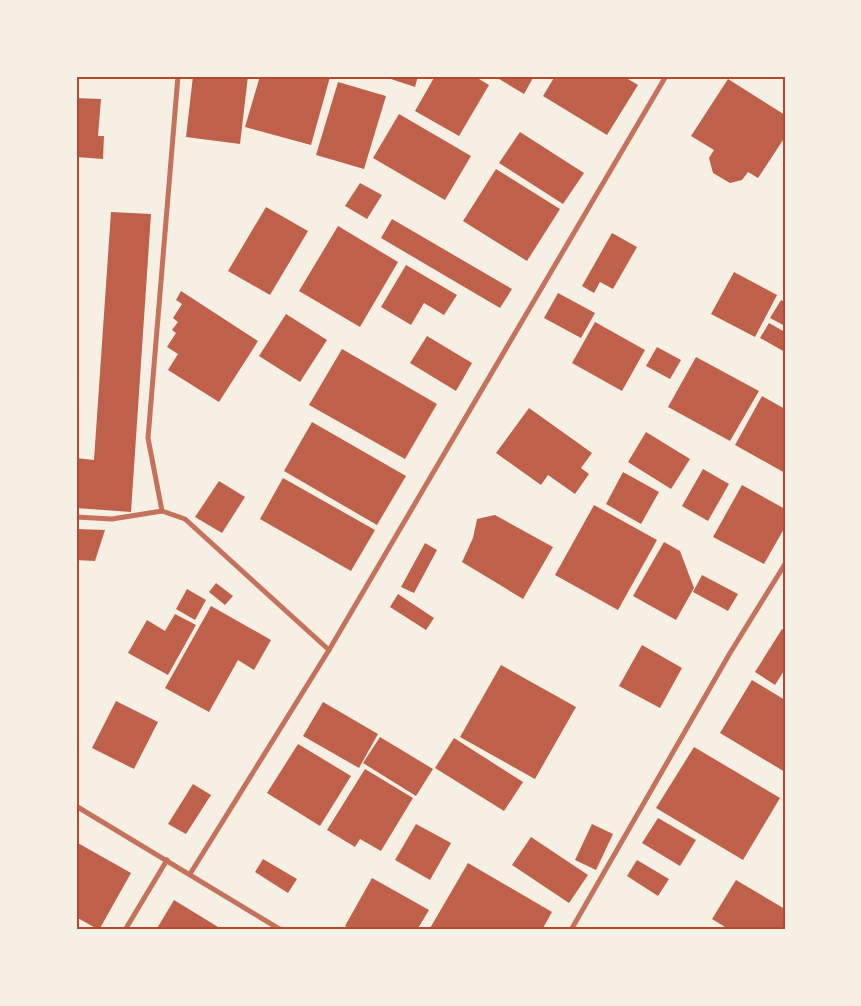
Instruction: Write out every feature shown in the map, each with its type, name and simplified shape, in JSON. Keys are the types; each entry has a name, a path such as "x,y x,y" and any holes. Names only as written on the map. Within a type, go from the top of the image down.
{"street":[{"path":"162,511 148,438 178,76"},
{"path":"190,874 330,650 666,76"},
{"path":"76,517 112,519 162,511 185,519 330,650"},
{"path":"571,930 730,653 785,564"},
{"path":"76,806 281,930"},
{"path":"125,930 167,860"}],"building":[{"path":"193,76 248,76 240,144 186,137"},
{"path":"260,76 330,77 311,145 245,127"},
{"path":"382,76 418,76 415,87"},
{"path":"435,76 474,76 489,85 459,136 415,111"},
{"path":"494,76 534,76 524,94"},
{"path":"555,76 623,76 638,85 607,135 543,96"},
{"path":"728,79 785,115 785,137 758,178 748,172 742,180 730,183 713,173 709,158 714,150 691,136"},
{"path":"338,82 386,96 364,169 316,155"},
{"path":"76,98 101,99 98,136 104,136 103,159 76,157"},
{"path":"399,114 471,156 445,200 373,158"},
{"path":"520,132 584,173 563,204 499,163"},
{"path":"496,169 560,209 527,261 463,221"},
{"path":"360,183 382,195 367,219 345,206"},
{"path":"266,207 308,231 270,295 228,271"},
{"path":"111,212 151,214 131,512 76,508 76,458 94,460"},
{"path":"392,219 512,289 500,308 381,238"},
{"path":"338,226 398,262 360,327 299,291"},
{"path":"612,233 637,247 613,289 600,282 594,293 582,286"},
{"path":"406,265 457,295 444,315 424,303 411,325 381,307"},
{"path":"734,272 777,295 755,337 711,314"},
{"path":"181,291 258,341 219,402 168,370 178,354 167,347 176,333 172,330 178,322 173,318 182,304 176,300"},
{"path":"558,293 595,313 581,338 544,318"},
{"path":"781,300 785,302 785,326 770,318"},
{"path":"286,314 327,340 300,382 259,356"},
{"path":"595,322 645,350 622,391 572,363"},
{"path":"769,323 785,332 785,352 760,338"},
{"path":"427,336 472,363 456,391 410,363"},
{"path":"657,347 681,360 670,379 646,366"},
{"path":"342,349 437,404 405,459 309,405"},
{"path":"696,357 759,391 730,441 668,407"},
{"path":"762,396 785,409 785,473 735,445"},
{"path":"529,408 592,453 581,468 589,474 575,494 548,475 541,485 496,453"},
{"path":"312,422 406,476 377,525 284,471"},
{"path":"646,432 690,459 671,489 628,462"},
{"path":"703,469 729,484 708,521 682,506"},
{"path":"623,472 659,492 641,524 606,504"},
{"path":"283,478 375,530 351,571 260,519"},
{"path":"219,481 245,497 222,533 195,517"},
{"path":"742,485 785,509 785,527 764,564 713,537"},
{"path":"594,505 657,540 618,610 555,575"},
{"path":"495,515 553,547 523,599 462,562 473,538 477,519"},
{"path":"76,529 105,530 95,561 76,560"},
{"path":"664,542 680,551 694,588 676,620 633,596"},
{"path":"425,543 437,550 414,593 401,587"},
{"path":"702,575 738,594 728,611 693,592"},
{"path":"216,583 233,596 225,605 209,592"},
{"path":"187,589 206,600 195,620 176,609"},
{"path":"398,594 434,618 426,630 390,607"},
{"path":"211,606 271,640 254,670 238,660 209,712 165,688"},
{"path":"175,614 196,625 168,675 128,653 147,620 165,631"},
{"path":"782,629 785,630 785,669 775,685 755,672"},
{"path":"642,645 682,668 660,708 619,686"},
{"path":"501,665 576,707 535,779 460,737"},
{"path":"752,680 785,700 785,772 720,733"},
{"path":"116,701 158,722 134,769 92,748"},
{"path":"323,702 378,734 359,768 303,736"},
{"path":"380,737 433,769 416,796 363,763"},
{"path":"454,738 523,782 504,811 435,768"},
{"path":"298,744 351,776 320,826 267,793"},
{"path":"694,747 780,798 743,860 656,808"},
{"path":"365,769 413,798 381,851 360,839 355,847 327,830"},
{"path":"193,784 211,795 186,834 168,824"},
{"path":"658,818 696,840 680,866 642,843"},
{"path":"416,824 451,843 430,880 395,860"},
{"path":"592,824 613,834 596,870 575,860"},
{"path":"531,837 588,875 569,903 512,865"},
{"path":"76,842 131,873 99,930 76,917"},
{"path":"263,859 297,879 288,893 255,872"},
{"path":"637,860 669,879 658,896 627,876"},
{"path":"468,863 552,912 542,930 429,930"},
{"path":"372,878 429,910 417,930 352,930 345,926"},
{"path":"736,880 785,909 785,930 730,930 712,919"},
{"path":"174,900 223,930 156,930"}]}
